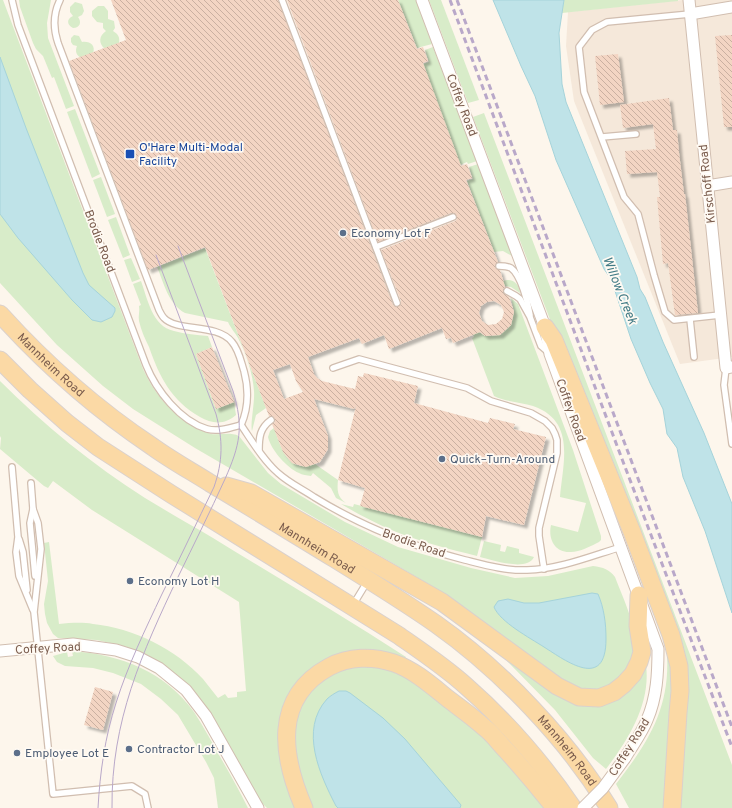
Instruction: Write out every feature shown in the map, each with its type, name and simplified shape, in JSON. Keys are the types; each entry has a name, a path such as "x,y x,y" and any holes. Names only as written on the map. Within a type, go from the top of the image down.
{"main road":[{"name":"Mannheim Road","path":"0,314 26,344 67,382 100,409 152,447 437,624 468,649 527,703 557,736 581,766 609,808"},
{"path":"545,327 554,340 632,532 671,635 679,666 680,691 672,808"},
{"path":"0,360 30,390 67,423 98,447 164,491 398,635 426,654 467,686 530,751 573,808"},
{"path":"208,481 251,493 442,602 557,686 579,697 599,698 614,692 633,674 642,652 638,626 639,595"},
{"path":"304,808 291,775 288,759 287,727 290,713 295,700 311,679 336,663 357,658 376,658 395,664 426,681 486,728 534,780 555,808"}],"street":[{"name":"Coffey Road","path":"422,0 545,327 550,354 658,649 658,676 654,697 647,720 625,758 603,788 583,808"},
{"name":"Kirschoff Road","path":"689,0 720,315 729,367"},
{"path":"690,14 732,7"},
{"path":"707,186 732,182"},
{"name":"Coffey Road","path":"0,652 73,644 116,650 138,657 159,668 186,690 206,716 258,808"}],"lane":[{"name":"Brodie Road","path":"12,0 18,25 146,365 154,383 172,405 193,422 207,429 218,430 241,425 278,473 289,481 346,515 386,534 420,547 495,567 512,570 544,569 621,547"},
{"path":"282,0 397,303"},
{"path":"59,1 55,13 54,27 58,43 159,310 164,318 172,323 214,331 232,342 238,352 248,387 247,407 241,425"},
{"path":"690,14 607,22 592,30 579,47 584,92 624,197 638,214 665,312 674,320 720,315"},
{"path":"602,137 636,134"},
{"path":"376,247 453,217"},
{"path":"499,266 505,266 512,269 516,274 528,304 530,317"},
{"path":"507,291 520,299 530,317 541,346 550,354"},
{"path":"690,319 694,357"},
{"path":"333,368 359,359 467,388 491,402 539,416 550,425 555,434 558,446 538,536 544,569"},
{"path":"729,367 724,385 732,444"},
{"path":"259,450 258,438 265,425 271,420"},
{"path":"12,467 18,537 16,552 19,576 34,612"},
{"path":"30,483 33,509 38,523 41,549 34,612 52,794 132,786 145,794 148,808"},
{"path":"353,606 368,580"}],"shaded area":[{"path":"683,0 732,0 732,357 680,364 574,101 566,46 568,12"}],"green space":[{"path":"0,0 3,0 143,369 157,394 163,401 183,420 201,430 211,434 229,434 239,436 268,473 281,484 345,522 398,547 471,568 515,578 548,576 593,566 603,568 608,571 615,577 628,609 633,626 635,642 633,659 629,667 617,680 610,685 593,690 566,684 432,586 195,448 133,409 103,386 57,345 0,283"},
{"path":"19,0 51,0 47,23 48,38 74,106 66,109 54,77 52,78 43,56 36,49 33,43 20,7"},
{"path":"398,0 416,0 432,44 417,48"},
{"path":"429,0 441,0 479,100 468,103"},
{"path":"564,0 678,0 678,1 562,13"},
{"path":"75,2 82,4 84,11 82,15 78,17 80,21 79,26 73,28 69,25 68,20 73,16 70,12 70,7"},
{"path":"98,6 104,6 108,11 108,19 114,21 115,28 113,31 119,37 119,43 105,49 100,42 101,37 106,31 103,28 103,23 97,22 92,16 92,11"},
{"path":"74,35 79,36 82,42 92,44 94,48 93,54 81,58 78,56 76,51 77,46 73,45 71,42 71,38"},
{"path":"433,47 477,161 468,164 467,162 460,165 423,64 429,62 425,50"},
{"path":"75,109 100,174 92,178 67,112"},
{"path":"484,113 732,765 732,808 680,808 687,695 570,372 473,117"},
{"path":"478,164 513,255 512,256 503,251 494,252 467,181 473,179 469,167"},
{"path":"101,177 115,214 107,217 93,180"},
{"path":"116,217 130,255 123,258 108,220"},
{"path":"205,248 266,408 256,415 252,431 254,396 251,371 237,336 228,322 185,313 179,309 167,293 157,267"},
{"path":"131,258 140,279 132,282 124,260"},
{"path":"507,280 516,284 520,293 511,287 505,286 503,281"},
{"path":"141,281 152,311 161,324 174,331 208,336 212,347 196,354 216,409 234,402 236,415 232,418 223,422 214,422 200,417 174,396 162,378 140,324 139,306 141,305 133,284"},
{"path":"511,298 518,304 573,450 601,536 601,540 599,542 584,549 569,552 559,550 553,543 550,535 551,525 578,532 586,503 560,497 564,444 561,432 556,422 547,413 533,406 503,400 494,396 472,338 474,337 471,329 473,328 485,336 500,335 511,325 514,311"},
{"path":"0,381 70,444 145,498 213,538 406,657 404,661 313,668 281,760 284,777 296,808 267,808 261,802 209,710 190,687 169,669 157,661 127,647 97,640 58,638 53,634 47,623 44,604 48,581 44,543 49,542 59,624 89,623 108,626 138,635 167,649 180,658 203,679 218,698 225,694 228,698 237,697 237,692 246,691 239,602 92,510 53,481 48,488 44,486 0,449"},
{"path":"274,428 287,457 298,465 306,466 315,464 338,480 338,493 346,503 336,498 331,488 313,473 311,476 302,474 294,471 285,463 272,447 268,437 270,431"},
{"path":"341,504 353,507 354,504 482,537 477,556 404,535 373,522"},
{"path":"484,541 501,545 500,551 505,552 507,546 519,549 519,553 534,557 524,564 509,564 480,557"},
{"path":"666,643 675,669 666,808 629,808 616,784 640,751 657,719 666,684"},
{"path":"72,651 108,656 125,661 155,676 169,686 194,712 248,808 218,808 214,778 206,762 178,715 161,699 141,684 113,673 93,668 65,666 57,662 53,656 67,652 68,657 73,656"},
{"path":"509,658 585,704 646,665 647,679 645,694 636,721 630,734 606,769 593,758 555,710 507,661"},
{"path":"361,665 379,667 418,683 463,717 492,746 546,808 313,808 304,790 295,754 294,736 297,717 303,702 308,695 325,678 339,670"}],"water":[{"name":"Willow Creek","path":"493,0 564,0 559,33 562,84 566,102 637,277 640,289 645,297 663,342 704,433 732,504 732,613 705,531 683,477 677,448 667,434 663,409 631,339 611,279 604,269 556,160 535,96"},
{"path":"0,57 83,273 89,285 115,308 112,317 101,322 92,320 72,300 18,238 0,214"},
{"path":"592,593 598,594 602,605 606,639 604,655 599,664 592,668 583,668 553,653 509,624 497,613 494,607 498,601 508,599 524,603 539,603"},
{"path":"339,691 346,691 350,693 383,718 405,739 461,805 460,808 338,808 330,794 319,767 313,738 314,724 319,711 327,699"}],"building":[{"name":"Economy Lot F","path":"111,0 278,0 393,305 397,307 400,305 401,301 381,250 455,221 457,216 455,213 451,213 378,242 287,0 398,0 417,49 423,47 428,61 423,63 461,166 467,164 472,178 466,180 498,262 495,266 500,270 505,287 503,289 503,293 509,297 514,312 511,325 500,335 485,336 480,332 453,343 451,338 446,339 442,328 389,349 384,335 362,344 359,338 308,357 314,374 322,381 355,389 358,376 363,377 364,373 418,386 414,403 488,423 490,418 515,424 513,429 546,437 524,525 486,516 482,537 360,506 365,488 338,480 356,406 354,409 314,399 328,436 328,449 320,462 306,467 292,463 283,452 272,424 275,422 275,419 273,416 269,416 205,247 148,270 69,61 126,40","holes":["494,301 501,305 504,312 502,319 496,324 488,325 482,321 479,313 481,306 487,302","290,364 296,381 303,392 284,399 273,370"]},
{"path":"732,35 732,127 724,127 715,36"},
{"path":"618,54 624,102 600,105 595,56"},
{"path":"669,98 673,130 677,130 698,313 675,315 668,263 663,264 657,197 660,197 657,172 627,174 625,151 656,149 653,124 623,128 620,105"},
{"path":"212,347 234,402 216,409 196,354"},
{"path":"95,687 113,692 103,730 84,725"}],"tram line":[{"path":"112,808 113,776 117,746 131,688 152,633 225,479 234,456 239,436 238,415 233,391 178,246"},
{"path":"98,808 100,781 106,742 112,716 121,689 131,661 149,621 214,487 219,468 221,450 220,433 216,414 156,255"}],"railway":[{"path":"450,0 732,747"},
{"path":"457,0 732,727"}],"place":[{"name":"O'Hare Multi-Modal Facility","path":"130,154"},
{"name":"Economy Lot F","path":"343,233"},
{"name":"Quick–Turn-Around","path":"442,459"},
{"name":"Economy Lot H","path":"130,581"},
{"name":"Contractor Lot J","path":"129,749"},
{"name":"Employee Lot E","path":"17,753"}]}
